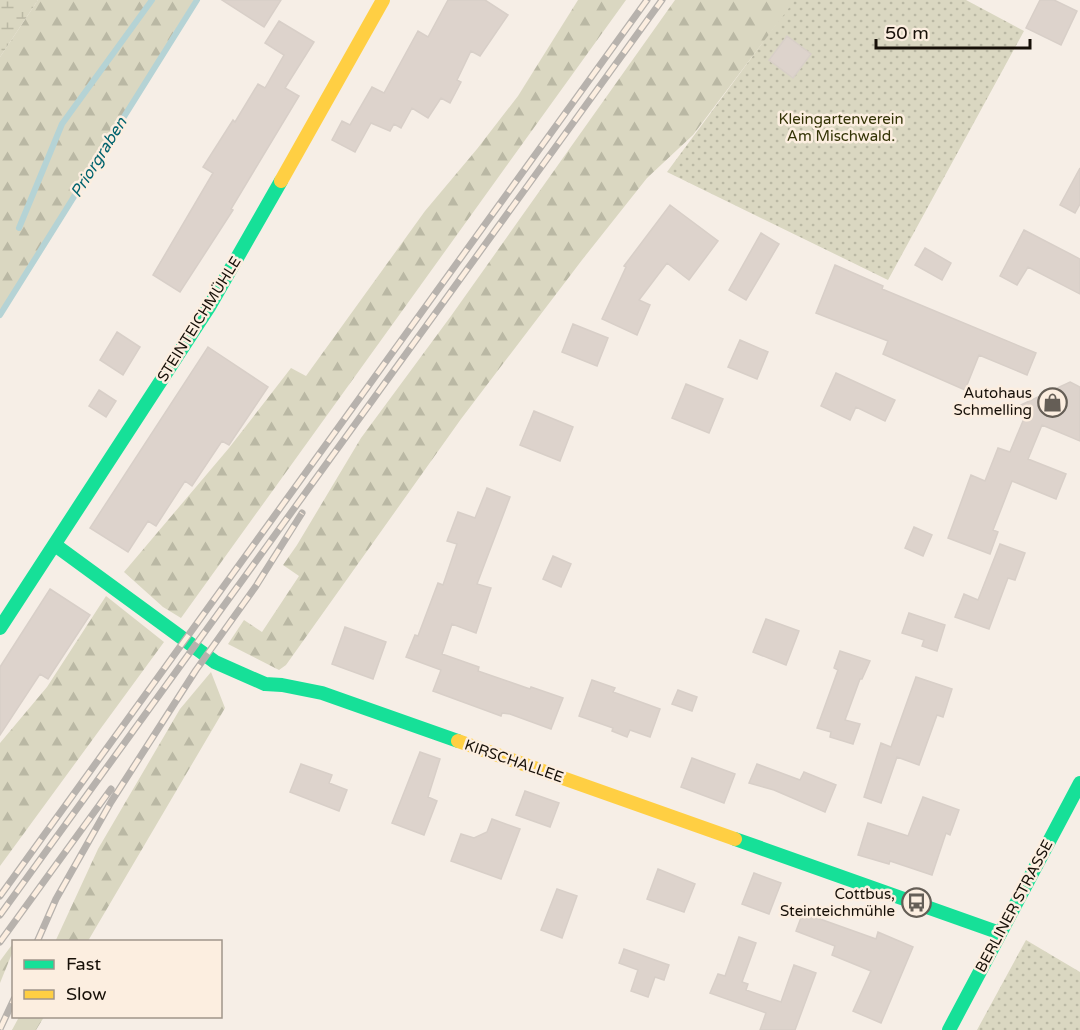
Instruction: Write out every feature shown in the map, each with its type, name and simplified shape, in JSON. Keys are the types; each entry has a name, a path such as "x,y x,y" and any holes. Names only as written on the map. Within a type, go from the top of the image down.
{"street":[{"name":"STEINTEICHMÜHLE","path":"0,628 209,307 383,0"},
{"name":"KIRSCHALLEE","path":"55,545 215,663 265,684 322,693 1000,933"},
{"name":"BERLINER STRASSE","path":"949,1030 1080,783"}],"green space":[{"path":"0,0 38,0 0,57"},
{"path":"38,0 194,0 0,314 0,57"},
{"path":"578,0 626,0 181,618 163,607 124,572 229,448 291,368 306,376 425,211 518,96"},
{"path":"675,0 795,0 693,135 647,178 582,260 461,419 286,665 279,670 228,644 244,620 262,632 299,576 283,565 361,438 451,316"},
{"name":"Kleingartenverein Am Mischwald.","path":"794,0 966,0 1024,31 888,280 667,172"},
{"path":"106,596 164,642 0,866 0,743 47,687"},
{"path":"211,672 225,708 89,940 56,940 98,849 180,709"},
{"path":"1026,940 1080,972 1080,1030 977,1030"},
{"path":"12,945 12,953 0,983 0,961"},
{"path":"18,1018 43,1018 36,1030 12,1030"}],"building":[{"path":"222,0 281,0 264,27"},
{"path":"448,0 485,0 508,15 480,56 471,51 457,80 461,82 450,103 441,98 428,118 412,108 401,128 394,124 390,131 371,123 355,152 332,140 342,121 350,125 372,87 384,93 418,31 428,37"},
{"path":"1040,0 1054,0 1077,11 1061,45 1026,28"},
{"path":"279,21 314,42 285,88 299,96 231,209 233,210 180,292 153,275 213,173 203,167 233,120 235,122 258,84 265,88 284,55 265,43"},
{"path":"787,36 811,54 793,78 769,60"},
{"path":"1080,168 1080,204 1075,213 1060,205"},
{"path":"670,205 718,241 689,280 667,263 639,300 650,305 637,335 602,319 626,267 624,266"},
{"path":"1024,230 1080,259 1080,294 1028,267 1017,285 1000,276"},
{"path":"761,233 779,244 746,300 729,290"},
{"path":"925,248 951,263 942,280 915,265"},
{"path":"835,265 883,286 882,289 1036,353 1027,375 979,355 965,390 883,354 888,341 816,313"},
{"path":"573,324 608,338 597,366 562,352"},
{"path":"117,332 140,347 123,375 100,360"},
{"path":"740,340 768,352 757,379 728,367"},
{"path":"208,347 268,387 229,445 222,441 192,486 185,481 156,526 148,521 128,552 90,528"},
{"path":"836,373 895,400 885,421 856,407 850,420 821,406"},
{"path":"1070,382 1080,387 1080,441 1042,425 1028,459 1066,474 1056,499 1012,481 993,530 998,532 990,554 948,538 971,475 985,481 998,448 1010,452 1025,416 1021,405"},
{"path":"686,384 723,399 709,433 672,418"},
{"path":"99,390 116,401 106,417 89,406"},
{"path":"534,411 573,427 560,461 520,445"},
{"path":"487,488 510,497 477,584 491,588 476,633 452,624 442,654 479,667 478,671 563,698 551,729 510,714 502,713 501,716 433,691 441,670 406,657 415,635 418,636 438,583 443,585 457,544 447,541 458,512 475,518"},
{"path":"914,527 932,535 923,556 905,548"},
{"path":"1000,544 1025,553 1015,580 1008,578 989,629 955,617 964,594 978,600"},
{"path":"553,556 571,564 561,587 543,579"},
{"path":"50,589 90,615 48,679 40,674 0,735 0,667"},
{"path":"909,613 945,625 937,651 922,646 924,640 902,633"},
{"path":"766,619 799,631 786,665 753,652"},
{"path":"345,627 386,642 373,679 332,664"},
{"path":"840,651 870,661 860,679 845,720 860,724 853,744 830,737 831,732 817,728 838,670 834,668"},
{"path":"916,677 952,689 943,717 937,715 919,765 897,757 881,803 864,797 881,743 891,747"},
{"path":"592,680 615,688 613,692 660,709 650,737 630,730 627,737 612,731 613,728 579,716"},
{"path":"678,690 697,697 692,711 672,704"},
{"path":"420,752 440,759 428,797 437,801 424,835 392,823"},
{"path":"692,758 735,774 724,803 681,787"},
{"path":"301,764 332,775 329,783 347,790 339,811 290,792"},
{"path":"757,764 800,780 804,772 836,785 825,812 774,790 749,783"},
{"path":"525,791 559,803 550,827 516,815"},
{"path":"923,797 959,810 950,835 946,833 932,875 890,861 889,864 858,855 868,823 908,836"},
{"path":"492,819 520,829 501,879 451,861 461,834 474,838 487,832"},
{"path":"658,869 695,884 684,912 647,899"},
{"path":"754,873 781,883 769,914 742,904"},
{"path":"557,889 577,896 562,938 541,930"},
{"path":"805,907 822,914 820,919 876,939 878,932 913,947 881,1023 853,1011 871,971 832,955 835,946 796,931"},
{"path":"739,937 756,943 742,982 748,984 746,990 781,1002 794,965 816,973 795,1030 760,1030 766,1013 710,993 718,974 725,976"},
{"path":"624,949 669,965 664,980 655,977 648,997 631,991 638,970 619,963"}],"waterway":[{"path":"19,228 62,124 152,0"},
{"name":"Priorgraben","path":"0,315 197,0"}],"railway":[{"path":"0,896 647,0"},
{"path":"0,915 662,0"},
{"path":"38,940 56,899 111,802 196,670 256,586 302,513"},
{"path":"0,942 111,789"},
{"path":"0,1029 12,1003"}],"traffic: fast":[{"path":"0,628 209,307 281,181"},
{"path":"55,545 215,662 265,684 322,693 458,741"},
{"path":"949,1030 1080,783"},
{"path":"735,839 1000,933"}],"traffic: slow":[{"path":"281,181 383,0"},
{"path":"458,741 735,839"}],"place":[{"name":"Autohaus Schmelling","path":"1053,402"},
{"name":"Cottbus, Steinteichmühle","path":"916,903"}]}
